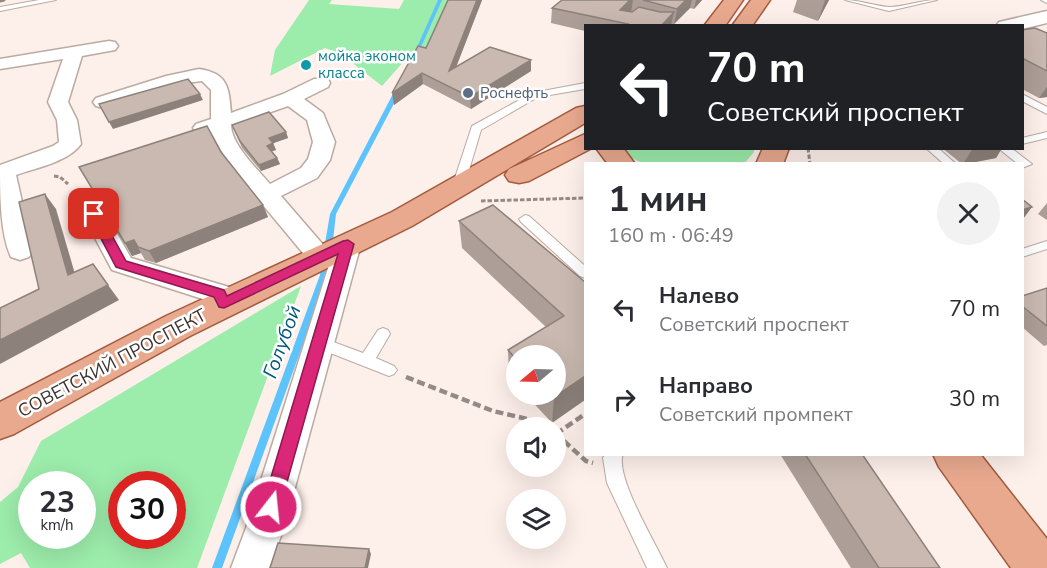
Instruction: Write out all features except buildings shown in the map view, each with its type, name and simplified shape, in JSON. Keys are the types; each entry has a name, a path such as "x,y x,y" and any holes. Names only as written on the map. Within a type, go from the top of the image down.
{"main road":[{"path":"716,24 734,0"},
{"path":"743,24 761,0"},
{"path":"1015,24 1047,17"},
{"name":"СОВЕТСКИЙ ПРОСПЕКТ","path":"0,422 222,298 328,254 402,219 470,194 584,114"},
{"name":"СОВЕТСКИЙ ПРОСПЕКТ","path":"402,219 469,196 527,172 584,143"},
{"path":"611,150 620,162"},
{"path":"956,456 1040,568"}],"street":[{"path":"0,64 109,46"},
{"path":"20,251 4,177 61,151 70,144 68,120 58,102 74,52"},
{"path":"103,102 189,75 205,74 220,89 221,131 236,158 266,195 328,254 320,343 265,528 250,568"},
{"path":"181,136 290,98 321,84"},
{"path":"266,195 309,173 319,160 324,142 316,117 290,98"},
{"path":"86,197 121,264 222,298"}],"lane":[{"path":"0,9 52,0"},
{"path":"849,0 889,9 933,0"},
{"path":"470,194 476,128 535,95 584,86"},
{"path":"1024,98 1047,111"},
{"path":"1024,141 1047,135"},
{"path":"934,150 948,162"},
{"path":"1006,150 1021,162"},
{"path":"525,219 584,272"},
{"path":"1024,252 1047,245"},
{"path":"366,361 383,334"},
{"path":"320,343 389,370"},
{"path":"614,462 616,483 657,568"}],"path":[{"path":"4,177 46,175 60,177 86,197"},
{"path":"470,194 584,198"},
{"path":"389,370 492,411 518,417"},
{"path":"566,426 584,415"},
{"path":"566,442 586,461 614,462"}],"green space":[{"path":"309,0 332,0 329,4 399,9 404,0 454,0 431,51 405,60 382,86 341,54 325,48 270,76 275,50"},
{"path":"625,150 754,150 746,162 640,162 630,157"},
{"path":"301,286 197,568 30,568 21,553 0,564 0,502 18,487 18,549 96,549 96,471 26,471 41,441"}],"waterway":[{"name":"Голубой","path":"416,54 440,0"},
{"name":"Голубой","path":"328,249 333,214 397,92"},
{"name":"Голубой","path":"217,568 324,275 326,261"}],"railway":[{"path":"0,1 4,0"}],"place":[{"name":"мойка эконом класса","path":"306,65"},
{"name":"Роснефть","path":"468,93"}],"route":[{"path":"94,214 121,264 219,294 224,303 348,244 271,507"}]}
